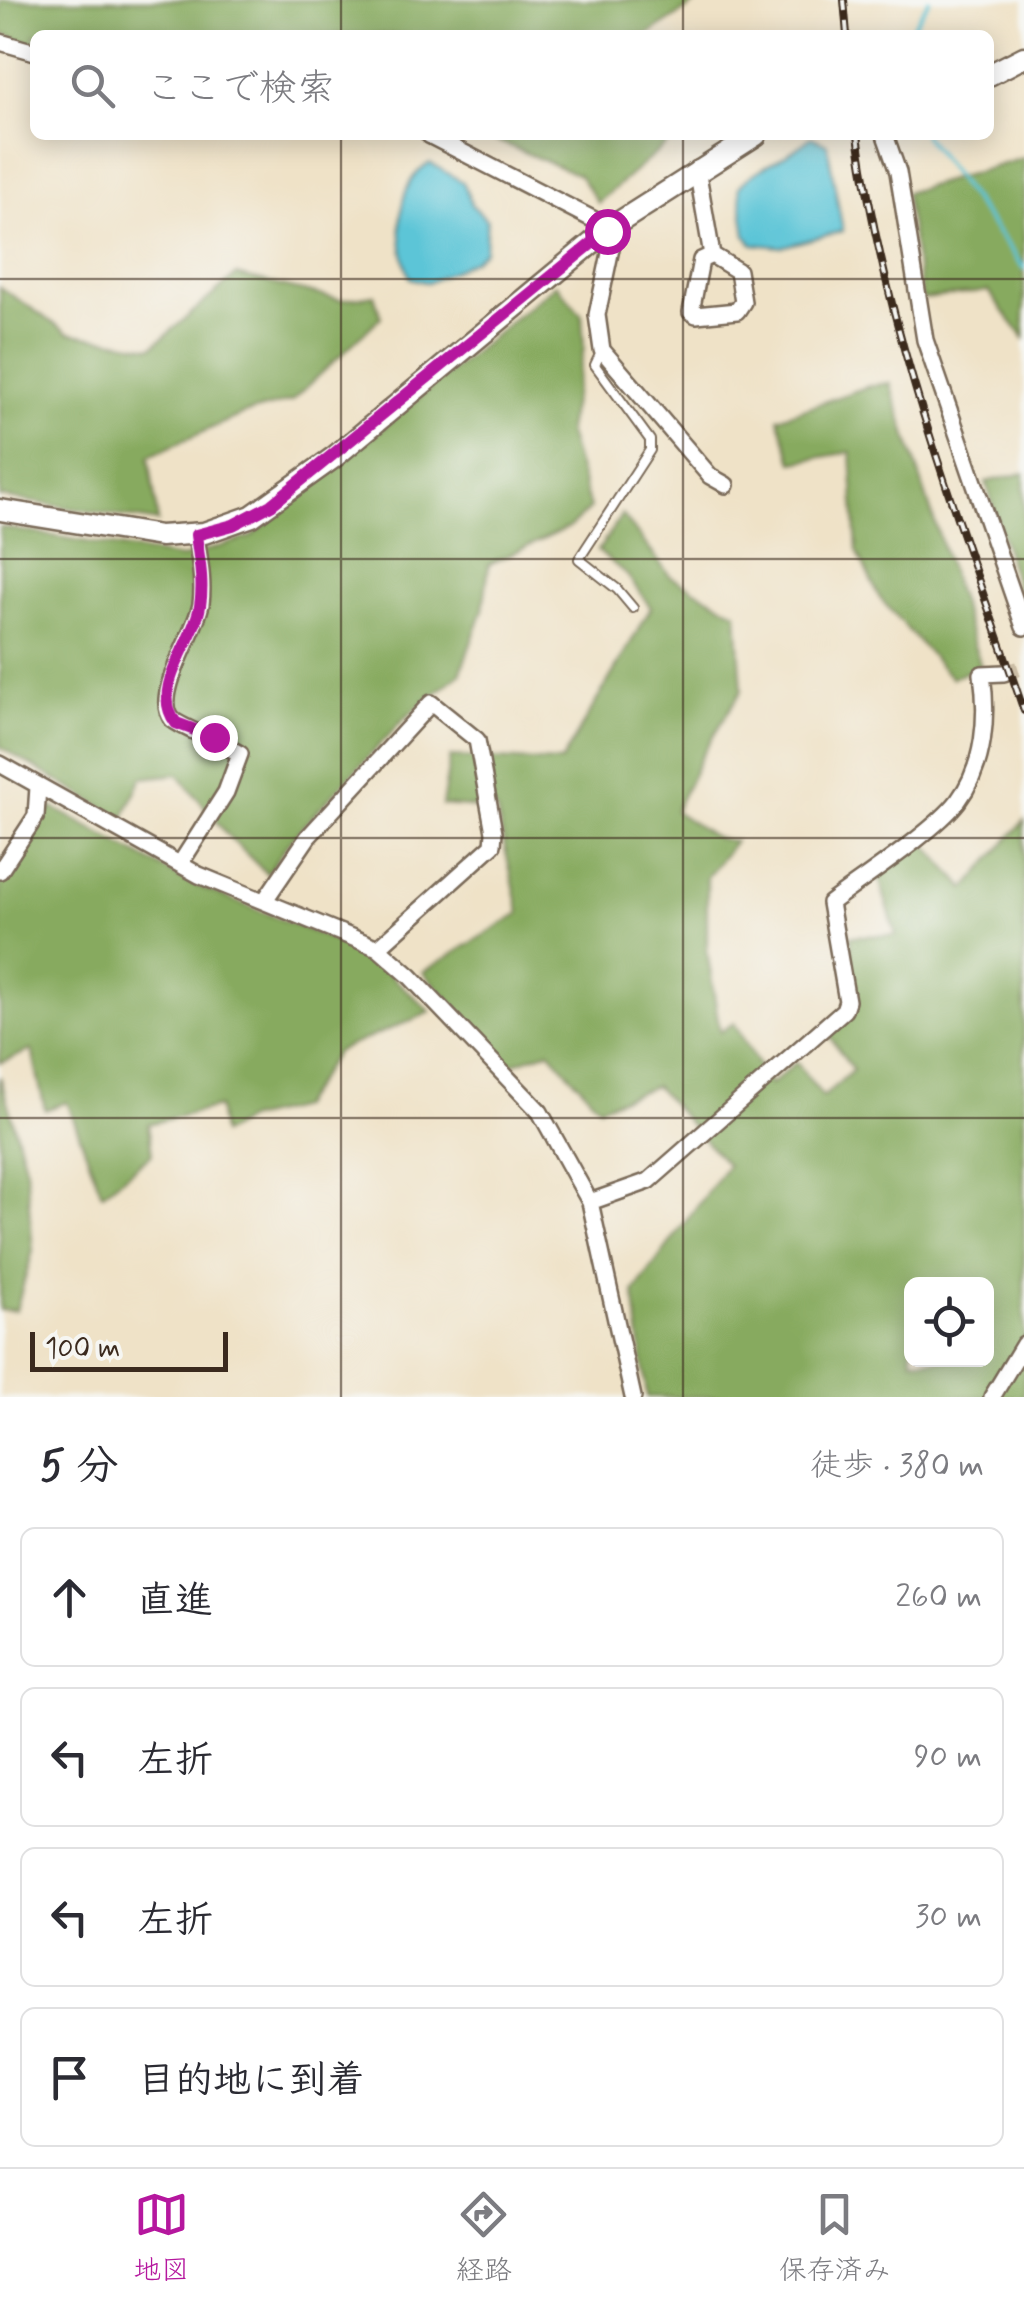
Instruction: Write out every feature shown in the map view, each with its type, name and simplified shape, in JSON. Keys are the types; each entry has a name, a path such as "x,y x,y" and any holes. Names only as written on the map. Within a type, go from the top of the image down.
{"street":[{"path":"0,42 30,51"},
{"path":"994,73 1024,57"},
{"path":"438,140 608,230 613,239 598,316 602,350 710,476 726,485"},
{"path":"0,510 142,535 196,535 233,525 271,505 608,230 696,169 747,140"},
{"path":"887,140 898,172 925,340 1024,628"},
{"path":"696,169 712,255"},
{"path":"180,864 226,792 240,754 176,723 168,713 169,681 200,608 196,535"},
{"path":"590,1202 649,1181 844,1010 847,1001 830,902 958,801 977,760 988,714 982,674 1004,673"},
{"path":"265,900 308,837 432,703 477,740 493,845 378,948"},
{"path":"0,764 180,864 378,948 540,1112 590,1202 633,1397"},
{"path":"0,872 36,816 38,787"},
{"path":"992,1397 1024,1344"}],"lane":[{"path":"602,350 595,365 650,440 650,450 579,559 617,588 632,608"}],"green space":[{"path":"0,0 701,0 655,30 30,30 30,43 0,33"},
{"path":"495,140 671,140 598,203 579,175"},
{"path":"1024,158 1024,338 988,291 922,299 905,193"},
{"path":"236,275 341,300 374,295 381,317 292,401 243,414 149,456 158,522 0,497 0,287 68,333 152,347"},
{"path":"556,284 582,315 584,348 567,430 590,508 570,527 489,564 483,610 460,674 406,717 291,839 267,874 228,836 178,774 142,778 123,819 0,747 0,527 182,558 251,537"},
{"path":"890,383 981,667 951,678 879,597 857,551 851,452 793,462 778,418 869,386"},
{"path":"1024,473 1024,612 986,482"},
{"path":"622,514 670,576 737,613 742,690 704,751 675,811 716,838 735,841 707,877 707,951 720,1032 734,1023 770,1085 796,1062 823,1097 853,1070 827,1033 855,1000 850,936 896,935 878,875 923,841 965,889 1024,821 1024,1397 647,1397 634,1292 727,1165 655,1086 599,1107 549,1051 509,1065 423,972 520,913 496,809 442,805 450,757 561,762 651,608 627,575 598,551"},
{"path":"52,807 190,883 366,953 431,1012 337,1051 300,1107 246,1120 222,1134 218,1107 148,1124 152,1154 102,1194 67,1102 45,1110 32,1050 0,1063 0,886"},
{"path":"0,1076 26,1169 33,1251 16,1310 0,1310"}],"water":[{"path":"807,140 827,144 843,231 781,247 753,244 746,236 739,187"},
{"path":"430,163 463,182 472,205 487,220 485,250 474,260 428,283 410,278 402,248 401,215 409,185"}],"waterway":[{"path":"911,30 929,0"},
{"path":"928,140 1024,268"}],"tunnel":[{"path":"1004,673 1024,667"}],"railway":[{"path":"844,0 847,30"},
{"path":"859,140 906,355 950,498 1024,711"}],"route":[{"path":"214,737 176,723 166,704 169,681 193,633 200,608 196,535 233,525 271,505 607,231"}]}
